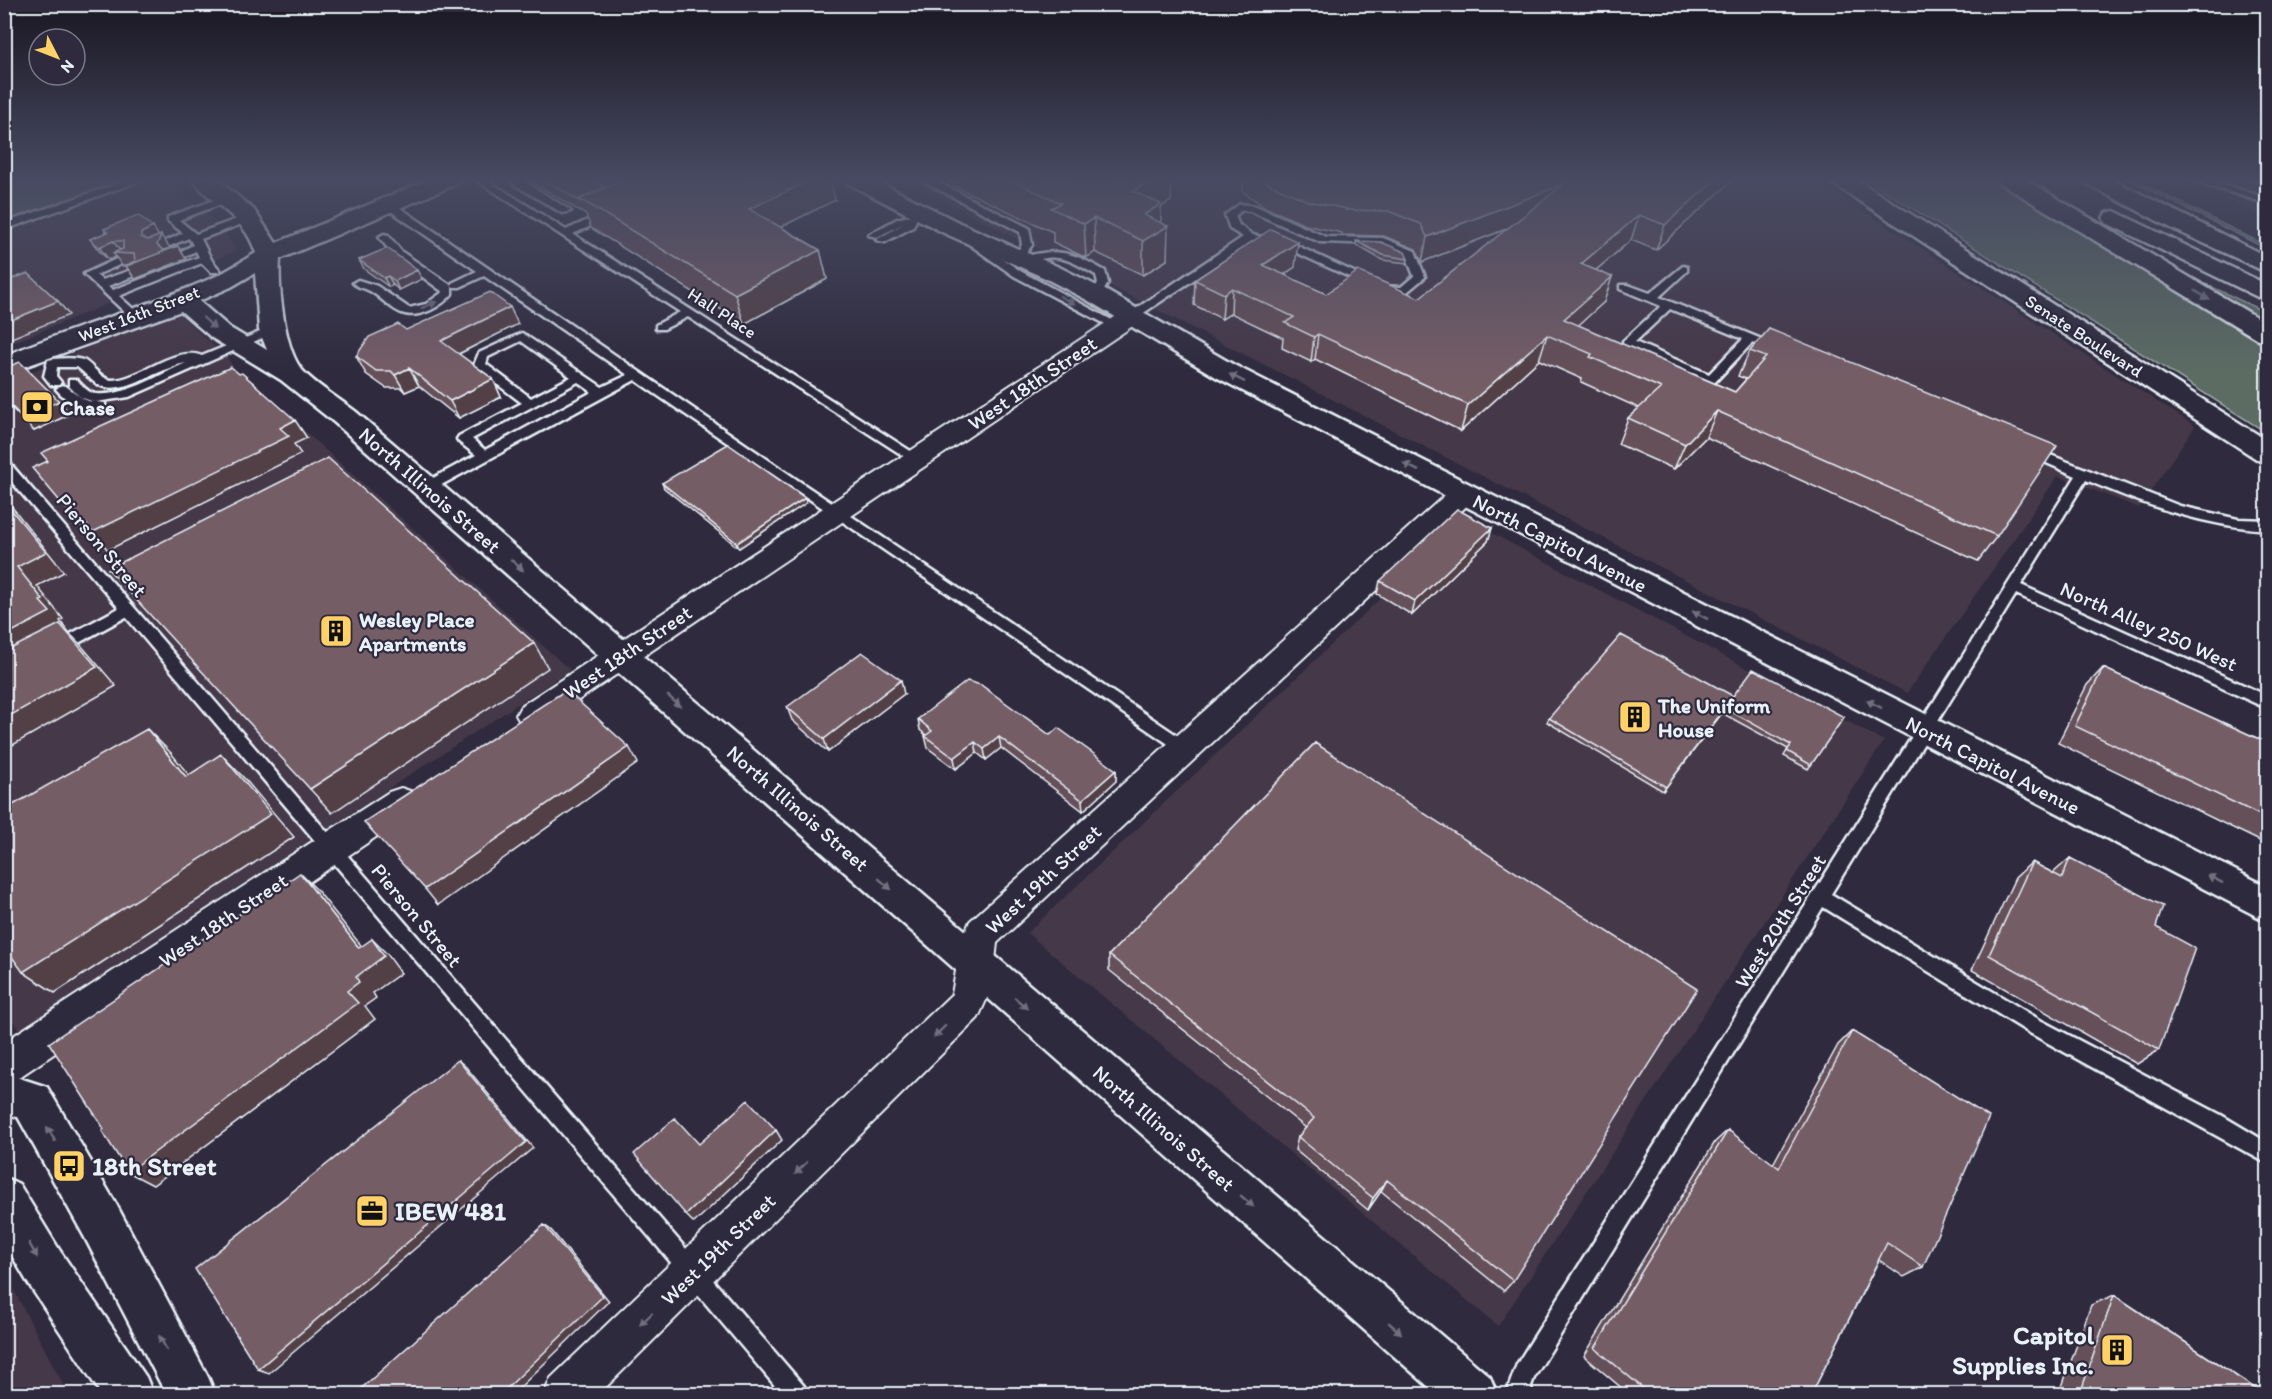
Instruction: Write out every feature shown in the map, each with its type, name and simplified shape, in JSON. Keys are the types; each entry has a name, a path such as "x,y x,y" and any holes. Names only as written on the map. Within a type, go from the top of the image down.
{"main road":[{"name":"North Illinois Street","path":"265,243 269,255 267,273 272,330 290,374 345,417 427,487 1473,1395"},
{"name":"West 16th Street","path":"4,366 46,357 94,332 133,307 224,282 269,255 297,243"},
{"name":"North Capitol Avenue","path":"988,243 1096,296 1124,321 2268,906"},
{"name":"Senate Boulevard","path":"1941,243 2268,454"},
{"path":"2116,243 2268,335"},
{"path":"2163,243 2268,295"},
{"path":"2221,243 2268,266"},
{"name":"West 16th Street","path":"46,357 210,264 269,255"},
{"path":"133,307 188,304 221,333 290,374"},
{"path":"4,1093 32,1101 100,1220 191,1395"},
{"path":"4,1199 44,1267 129,1395"}],"street":[{"name":"West 18th Street","path":"511,729 1124,321"},
{"name":"West 19th Street","path":"567,1395 965,1006 972,995 979,941 983,933 1463,494"},
{"name":"West 18th Street","path":"4,1065 421,788"}],"lane":[{"path":"156,248 176,243"},
{"path":"172,258 190,243"},
{"path":"198,243 210,264"},
{"path":"358,283 373,288 407,311 440,301 448,292 448,289 398,254 389,243"},
{"path":"445,243 837,513 1185,748"},
{"name":"Hall Place","path":"580,243 916,459"},
{"path":"974,243 1018,274 1124,321"},
{"path":"1022,258 1027,243"},
{"name":"West 18th Street","path":"1124,321 1241,243"},
{"path":"1279,243 1382,289 1403,290 1420,277 1411,254 1388,243"},
{"path":"1305,253 1319,243"},
{"path":"127,258 88,274 133,307"},
{"path":"1651,298 1683,269"},
{"path":"456,285 486,271"},
{"path":"100,285 138,272"},
{"path":"1624,286 1784,351"},
{"path":"1668,305 1627,343 1711,379 1750,338"},
{"path":"660,327 688,313"},
{"path":"46,357 50,376 69,380 101,392 113,391 134,386 179,366 215,355 272,330"},
{"path":"530,403 480,364 483,355 522,336 601,392"},
{"path":"46,357 80,363 104,383 113,384 134,379 174,361 215,355"},
{"path":"46,357 69,380 80,404 100,406 141,394 188,373 215,355"},
{"path":"427,487 601,392 637,375"},
{"path":"485,456 463,439 579,377"},
{"path":"2017,446 2162,504 2196,515 2227,522 2268,525"},
{"name":"Pierson Street","path":"4,464 796,1395"},
{"name":"West 20th Street","path":"1521,1395 1520,1386 1525,1372 2084,473"},
{"name":"North Alley 250 West","path":"2013,587 2268,703"},
{"path":"45,654 127,610"},
{"path":"1821,897 2034,1026 2214,1122 2268,1154"}],"shaded area":[{"path":"5,243 232,243 236,251 5,346"},
{"path":"1027,243 1914,243 2195,426 2139,508 2058,476 1907,693"},
{"path":"175,310 229,360 232,366 570,670 19,1031 5,1008 5,383"},
{"path":"1471,522 1884,741 1498,1326 1027,933 1459,524"},
{"path":"5,1273 65,1388 68,1394 5,1394"}],"green space":[{"path":"1967,243 2102,243 2267,344 2267,433"},
{"path":"2256,243 2267,246 2267,249"},
{"path":"2170,267 2267,313 2267,325"}],"building":[{"path":"95,243 108,243 99,247"},
{"path":"123,243 158,243 163,250 178,246 126,266 135,261 134,254 113,253 123,249"},
{"path":"652,243 808,243 820,250 735,294"},
{"path":"1250,243 1296,243 1263,265 1326,294 1358,271 1419,298 1489,243 1606,243 1581,264 1612,277 1564,319 1735,392 1766,357 1750,351 1769,329 2057,446 1997,536 1717,411 1685,444 1628,418 1661,388 1590,357 1592,354 1547,335 1468,405 1318,334 1314,337 1285,323 1294,317 1232,288 1224,294 1195,280"},
{"path":"1360,243 1384,243 1405,252 1408,259 1383,255"},
{"path":"387,248 417,270 395,281 388,276 384,278 359,260"},
{"path":"28,273 58,301 4,323 4,282"},
{"path":"490,292 510,307 441,341 493,379 450,401 409,368 395,375 391,371 376,371 356,356 369,337 398,324 406,330"},
{"name":"Chase","path":"20,362 59,401 22,417 4,399 4,368"},
{"path":"231,367 239,374 242,373 295,420 280,428 289,436 93,532 86,524 80,525 32,468 48,461 41,453"},
{"path":"728,444 805,498 737,543 662,483"},
{"name":"Wesley Place Apartments","path":"328,458 534,643 310,789 108,569"},
{"path":"4,501 46,552 17,567 50,612 4,636"},
{"path":"1457,509 1492,528 1415,601 1380,581"},
{"path":"60,624 97,667 4,719 4,652"},
{"name":"The Uniform House","path":"1621,635 1733,696 1753,669 1844,717 1811,765 1787,751 1791,745 1725,708 1666,787 1549,718"},
{"path":"862,652 901,680 824,739 787,707"},
{"path":"2103,668 2268,743 2268,819 2075,726"},
{"path":"967,681 981,685 1050,735 1058,728 1116,770 1082,800 999,737 984,749 975,742 954,758 925,736 932,731 918,719"},
{"path":"566,690 629,747 425,889 364,822"},
{"path":"147,729 186,777 221,754 271,814 23,972 4,946 4,810"},
{"path":"1315,743 1697,989 1513,1281 1387,1180 1373,1198 1298,1137 1314,1118 1109,955"},
{"path":"2070,858 2163,906 2156,927 2195,948 2159,1050 1989,955 2032,862 2062,878"},
{"path":"300,873 359,948 372,939 384,956 356,977 359,982 347,991 358,1003 128,1172 102,1131 104,1129 49,1043"},
{"path":"1852,1031 1989,1117 1923,1267 1887,1243 1811,1395 1651,1395 1595,1348 1728,1130 1779,1168"},
{"name":"IBEW 481","path":"458,1060 526,1142 258,1369 195,1269"},
{"path":"748,1100 776,1130 686,1215 634,1154 675,1118 699,1144"},
{"path":"544,1225 603,1296 500,1395 354,1395"},
{"name":"Capitol Supplies Inc.","path":"2114,1295 2265,1395 2086,1395 2081,1391"}],"place":[{"name":"Chase","path":"37,407"},
{"name":"Wesley Place Apartments","path":"336,631"},
{"name":"The Uniform House","path":"1635,717"},
{"name":"18th Street","path":"69,1166"},
{"name":"IBEW 481","path":"372,1211"},
{"name":"Capitol Supplies Inc.","path":"2117,1350"}]}
